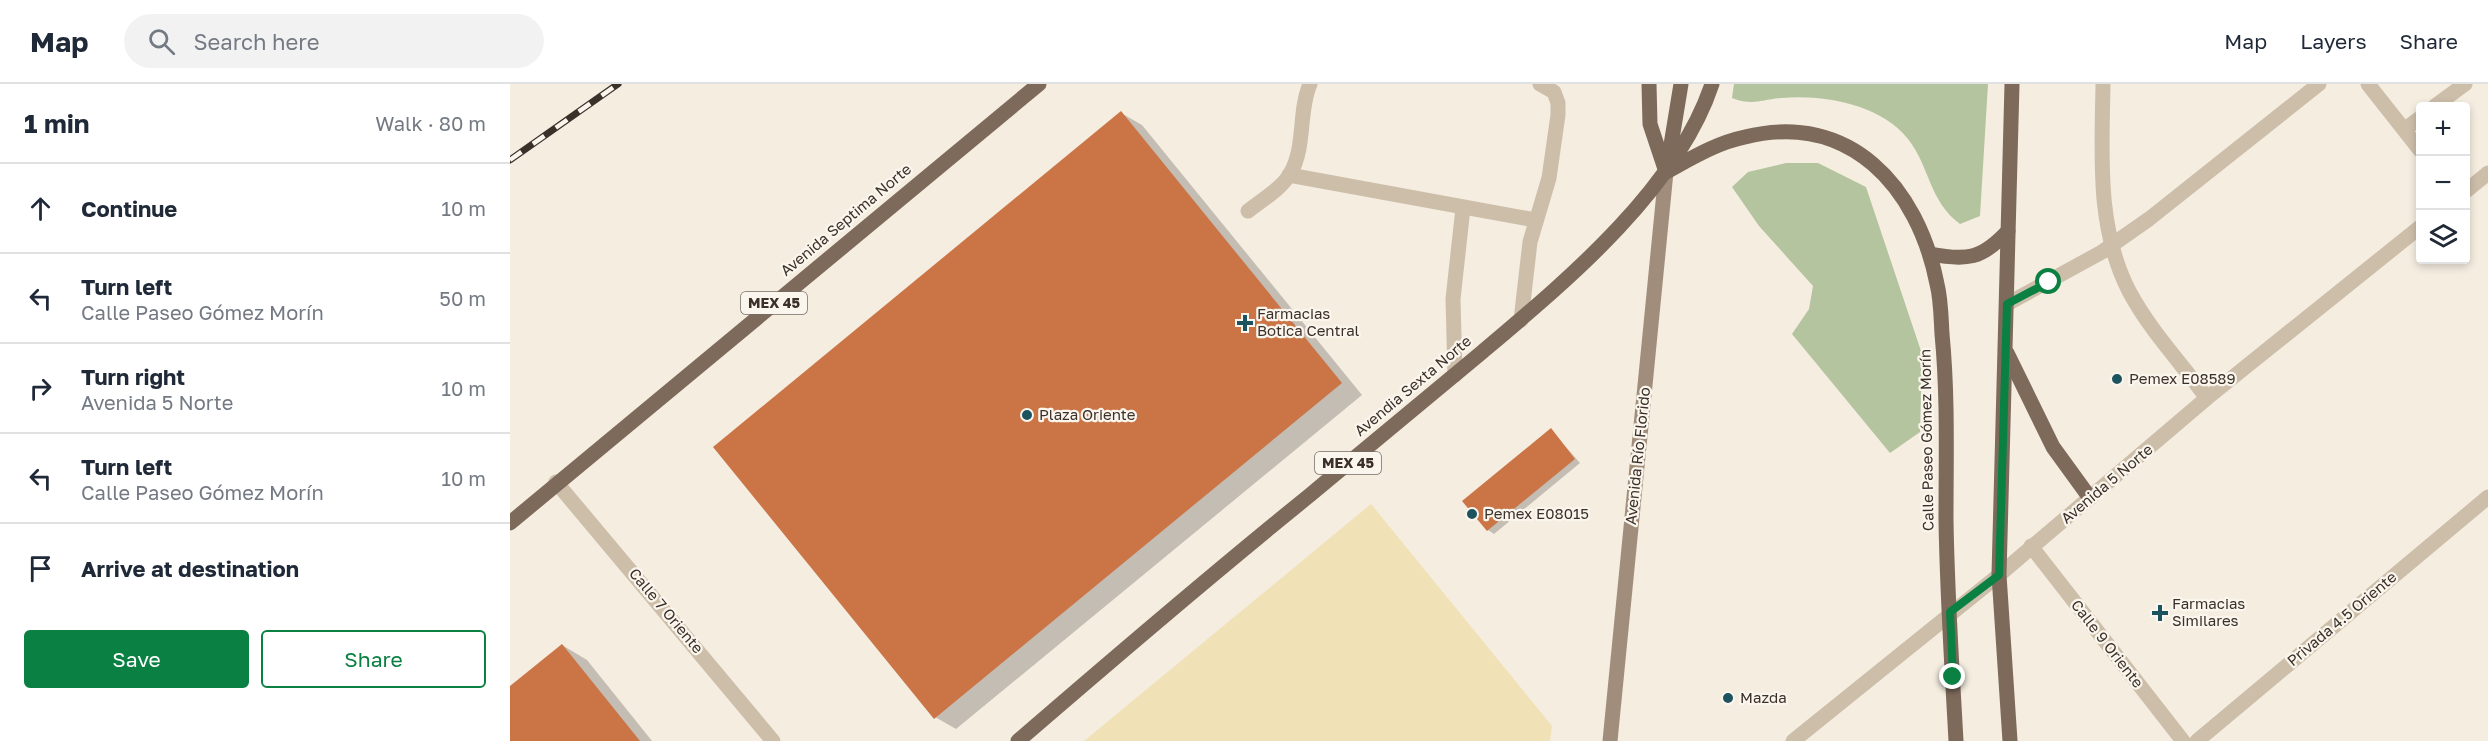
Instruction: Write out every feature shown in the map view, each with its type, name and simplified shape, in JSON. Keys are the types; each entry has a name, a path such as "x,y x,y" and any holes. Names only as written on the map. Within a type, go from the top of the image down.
{"main road":[{"name":"Avenida Septima Norte","path":"510,523 1039,84"},
{"path":"1649,84 1650,124 1666,172"},
{"path":"1666,172 1681,84"},
{"path":"1666,172 1700,115 1712,84"},
{"path":"2010,741 1999,575 2012,84"},
{"name":"Calle Paseo Gómez Morín","path":"1666,172 1719,144 1746,136 1785,130 1817,134 1849,145 1875,164 1898,191 1911,212 1930,254 1938,286 1946,382 1950,612 1956,741"},
{"name":"Avendia Sexta Norte","path":"1018,741 1191,592 1521,320 1566,280 1666,172"},
{"name":"Avenida Río Florido","path":"1610,741 1666,172"},
{"path":"1930,254 1962,259 1980,254 1993,248 2008,231"},
{"path":"2005,349 2053,447 2090,498"}],"street":[{"path":"1248,211 1289,175 1295,164 1304,100 1310,84"},
{"path":"1521,320 1535,220 1549,178 1558,115 1558,103 1554,92 1539,84"},
{"path":"2103,84 2103,170 2106,221 2111,246 2130,291 2207,398"},
{"path":"2007,304 2070,272 2111,246 2149,219 2319,84"},
{"path":"2368,84 2416,144"},
{"path":"2440,102 2465,84"},
{"path":"2404,129 2416,121"},
{"path":"2470,188 2488,173"},
{"path":"1289,175 1535,220"},
{"path":"1455,375 1452,299 1463,208"},
{"name":"Avenida 5 Norte","path":"1793,741 1950,612 1999,575 2207,398 2416,231"},
{"name":"Calle 7 Oriente","path":"556,483 773,741"},
{"name":"Privada 4.5 Oriente","path":"2197,741 2488,498"},
{"name":"Calle 9 Oriente","path":"2031,546 2183,741"}],"green space":[{"path":"1734,84 1988,84 1980,216 1960,224 1950,215 1942,205 1908,139 1883,117 1850,104 1832,100 1797,97 1751,102 1739,100 1732,98"},
{"path":"1786,163 1818,163 1866,187 1922,354 1920,432 1890,453 1792,334 1809,309 1813,286 1759,226 1732,187 1748,172"}],"sand":[{"path":"1371,504 1552,726 1550,741 1084,741"}],"building":[{"name":"Plaza Oriente","path":"1121,111 1342,383 934,719 713,447"},
{"path":"1551,428 1575,459 1487,531 1462,501"},
{"path":"562,644 640,741 510,741 510,686"}],"railway":[{"path":"510,160 618,84"}],"place":[{"name":"Farmacias Botica Central","path":"1245,323"},
{"name":"Pemex E08589","path":"2117,379"},
{"name":"Plaza Oriente","path":"1027,415"},
{"name":"Pemex E08015","path":"1472,514"},
{"name":"Farmacias Similares","path":"2160,613"},
{"name":"Mazda","path":"1728,698"}],"route":[{"path":"1953,677 1950,612 1999,575 2007,304 2049,282"}]}
